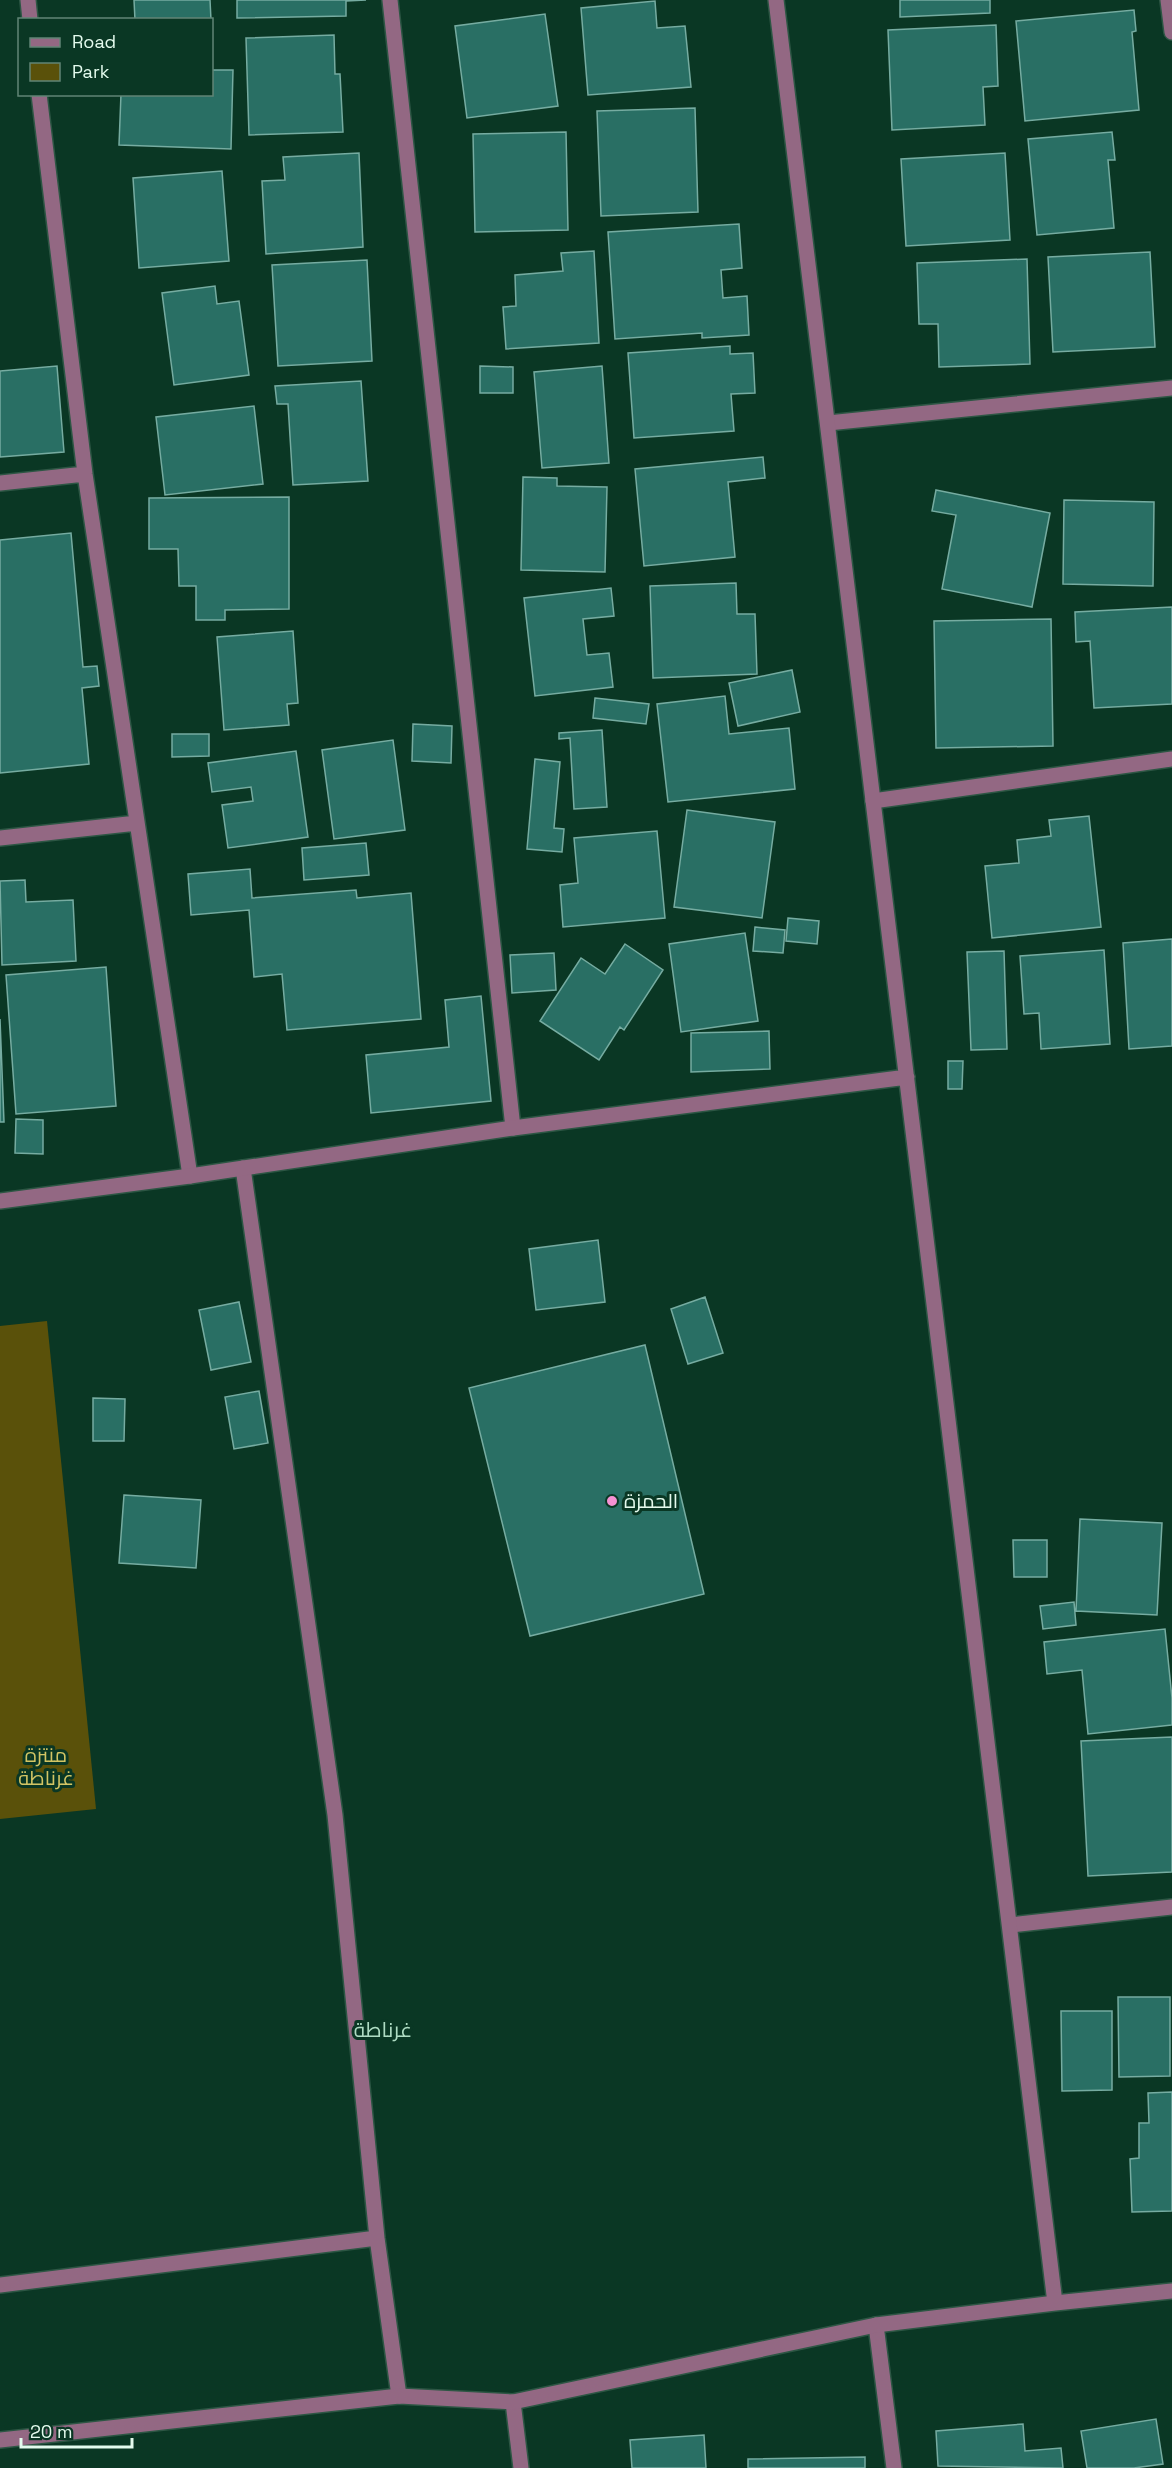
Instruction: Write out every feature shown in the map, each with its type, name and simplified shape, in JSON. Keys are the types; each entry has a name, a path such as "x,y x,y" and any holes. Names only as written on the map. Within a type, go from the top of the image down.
{"street":[{"path":"28,0 30,18"},
{"path":"390,0 513,1128"},
{"path":"776,0 1055,2303"},
{"path":"1168,0 1172,32"},
{"path":"39,96 85,474 190,1176"},
{"path":"828,423 1172,388"},
{"path":"0,483 85,474"},
{"path":"873,801 1172,759"},
{"path":"0,838 137,823"},
{"path":"0,1202 513,1128 907,1077"},
{"path":"243,1168 335,1815 376,2238 399,2396"},
{"path":"1010,1925 1172,1907"},
{"path":"0,2285 376,2238"},
{"path":"0,2440 399,2396 513,2402 876,2325 1172,2291"},
{"path":"876,2325 894,2468"},
{"path":"513,2402 521,2468"}],"green space":[{"name":"منتزة غرناطة","path":"47,1321 96,1809 0,1819 0,1326"}],"building":[{"path":"134,0 210,0 211,18 135,18"},
{"path":"237,0 366,0 346,1 346,16 237,18"},
{"path":"900,0 990,0 990,13 900,17"},
{"path":"655,1 657,28 685,26 691,87 588,95 581,8"},
{"path":"1134,10 1136,31 1132,32 1139,110 1025,121 1016,21"},
{"path":"545,14 558,106 467,118 455,26"},
{"path":"996,25 998,86 983,87 985,125 892,130 888,30"},
{"path":"334,35 335,74 340,74 343,132 249,135 246,38"},
{"path":"213,70 233,70 231,149 119,145 121,96 213,96"},
{"path":"695,108 698,212 601,216 597,111"},
{"path":"566,132 568,230 475,232 473,134"},
{"path":"1112,132 1115,160 1108,160 1114,228 1037,235 1028,139"},
{"path":"359,153 363,247 266,254 262,181 285,180 283,157"},
{"path":"1005,153 1010,240 906,246 901,159"},
{"path":"222,171 229,261 139,268 133,178"},
{"path":"739,224 742,268 721,270 723,298 747,296 749,335 702,338 702,333 615,339 608,232"},
{"path":"594,251 599,343 506,349 503,307 516,306 515,275 563,271 561,253"},
{"path":"1150,252 1155,347 1053,352 1048,257"},
{"path":"1027,259 1030,364 939,367 938,324 919,324 917,263"},
{"path":"367,260 372,361 278,366 272,265"},
{"path":"215,286 217,304 239,301 249,375 174,385 162,293"},
{"path":"730,346 730,354 753,353 755,393 731,394 734,431 634,438 628,353"},
{"path":"57,366 64,452 0,457 0,371"},
{"path":"480,366 513,367 513,393 480,393"},
{"path":"602,366 609,463 542,468 534,372"},
{"path":"361,381 368,481 293,485 288,404 277,404 275,386"},
{"path":"254,406 263,484 165,495 156,417"},
{"path":"763,457 765,478 728,482 735,557 644,566 635,469"},
{"path":"523,477 557,478 557,486 607,487 605,572 521,570"},
{"path":"936,490 1050,513 1032,607 942,589 956,515 932,511"},
{"path":"289,497 289,609 225,610 225,620 196,620 196,586 179,586 178,549 149,549 149,498"},
{"path":"1064,500 1154,502 1153,586 1063,584"},
{"path":"71,533 83,667 97,666 99,686 82,688 89,764 0,773 0,540"},
{"path":"736,583 737,614 755,614 757,674 653,678 650,586"},
{"path":"611,588 614,616 583,619 587,655 609,653 613,687 535,696 524,598"},
{"path":"1172,607 1172,704 1094,708 1090,641 1076,642 1075,612"},
{"path":"1051,619 1053,746 936,748 934,621"},
{"path":"293,631 298,703 287,704 289,725 224,730 217,637"},
{"path":"792,670 800,712 738,726 729,683"},
{"path":"725,696 729,734 789,728 795,789 668,802 657,704"},
{"path":"595,698 649,704 646,724 593,718"},
{"path":"413,724 452,726 451,763 412,761"},
{"path":"602,730 607,807 574,809 570,738 559,739 559,733"},
{"path":"172,734 209,734 209,756 172,757"},
{"path":"393,740 405,830 334,839 322,750"},
{"path":"296,751 308,837 228,848 222,805 253,801 251,787 212,792 208,763"},
{"path":"535,759 560,762 554,828 564,829 562,852 527,849"},
{"path":"687,810 775,822 762,918 674,907"},
{"path":"1089,816 1101,927 992,938 985,866 1019,863 1017,840 1051,836 1049,820"},
{"path":"657,831 665,918 563,927 560,885 578,883 574,838"},
{"path":"366,843 369,875 304,880 302,848"},
{"path":"250,869 252,898 356,890 357,898 411,893 421,1019 287,1030 282,974 254,977 249,910 191,915 188,874"},
{"path":"25,880 26,902 73,900 76,961 2,965 0,881"},
{"path":"788,918 819,921 817,944 786,941"},
{"path":"755,927 785,930 783,953 753,951"},
{"path":"745,933 758,1021 681,1032 669,944"},
{"path":"1172,939 1172,1046 1129,1049 1123,943"},
{"path":"625,944 663,970 624,1030 620,1027 599,1060 540,1021 581,958 605,974"},
{"path":"1104,950 1110,1044 1041,1049 1039,1013 1024,1014 1020,956"},
{"path":"1004,951 1007,1049 971,1050 967,952"},
{"path":"554,953 556,990 512,993 510,955"},
{"path":"106,967 116,1106 16,1114 6,975"},
{"path":"481,996 491,1101 371,1113 366,1055 449,1047 445,1000"},
{"path":"0,1019 4,1122 0,1122"},
{"path":"769,1031 770,1069 691,1072 691,1033"},
{"path":"948,1061 963,1061 962,1089 948,1089"},
{"path":"16,1119 43,1120 43,1154 15,1153"},
{"path":"598,1240 605,1302 536,1310 529,1249"},
{"path":"705,1297 723,1353 688,1364 671,1309"},
{"path":"239,1302 251,1362 211,1370 199,1310"},
{"path":"645,1345 704,1594 530,1636 469,1388"},
{"path":"259,1391 268,1443 234,1449 225,1397"},
{"path":"93,1398 125,1399 124,1441 93,1441"},
{"path":"124,1495 201,1500 196,1568 119,1563"},
{"path":"1080,1519 1162,1523 1157,1615 1076,1611"},
{"path":"1013,1540 1047,1540 1047,1577 1014,1577"},
{"path":"1074,1602 1076,1625 1043,1629 1040,1606"},
{"path":"1165,1629 1172,1698 1172,1725 1088,1734 1082,1670 1047,1674 1044,1642"},
{"path":"1172,1737 1172,1872 1088,1876 1081,1741"},
{"path":"1118,1997 1170,1997 1170,2076 1119,2077"},
{"path":"1061,2011 1112,2011 1112,2090 1062,2091"},
{"path":"1172,2092 1172,2211 1132,2212 1130,2159 1139,2158 1139,2123 1149,2123 1148,2093"},
{"path":"1156,2419 1163,2464 1134,2468 1087,2468 1081,2431"},
{"path":"1023,2424 1025,2451 1061,2448 1063,2468 938,2466 936,2431"},
{"path":"704,2435 706,2468 632,2468 630,2440"},
{"path":"865,2457 865,2468 748,2468 748,2459"}],"place":[{"name":"الحمزة","path":"612,1501"}],"district":[{"name":"غرناطة","path":"383,2030"}]}
